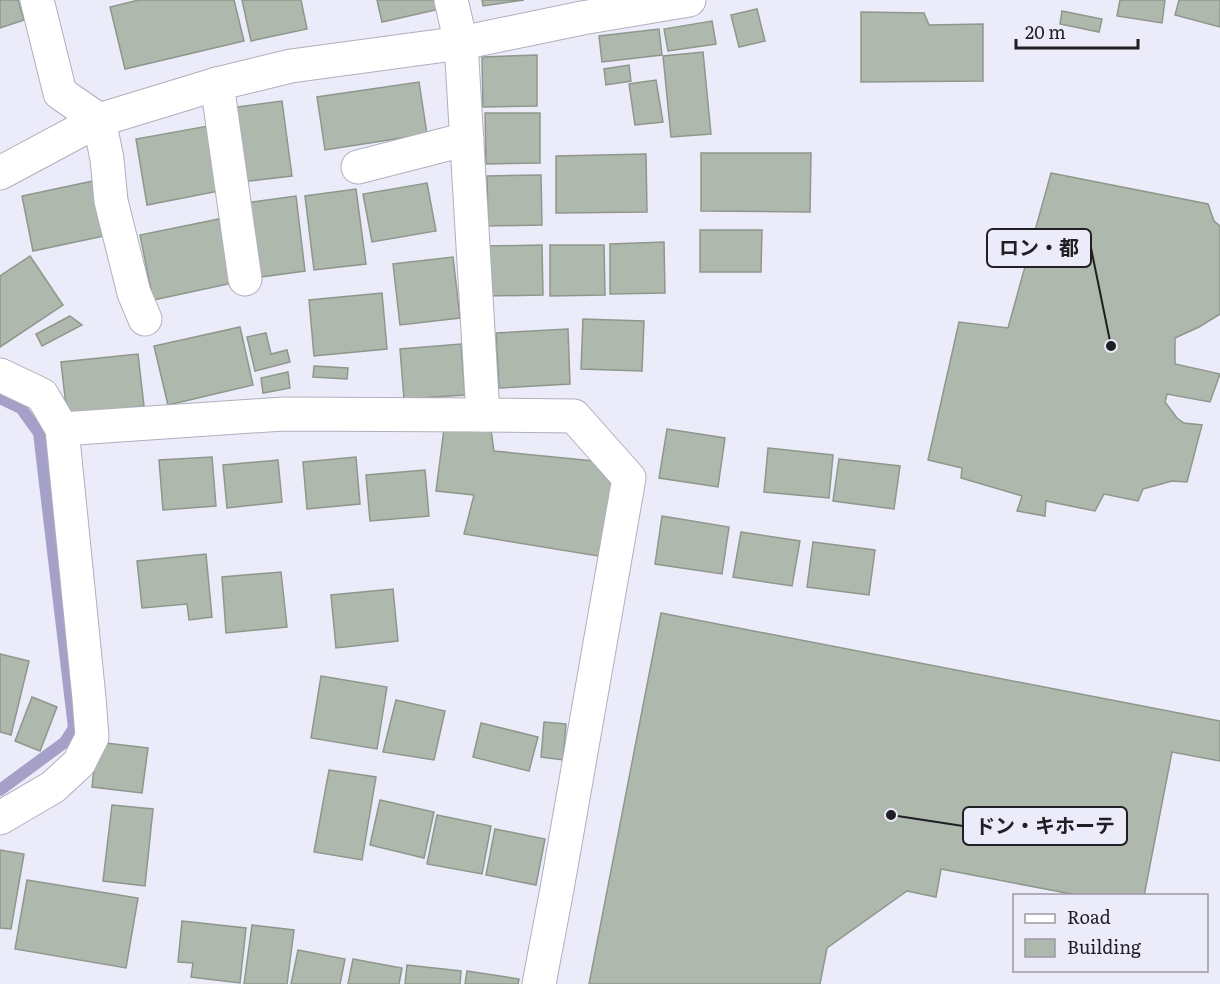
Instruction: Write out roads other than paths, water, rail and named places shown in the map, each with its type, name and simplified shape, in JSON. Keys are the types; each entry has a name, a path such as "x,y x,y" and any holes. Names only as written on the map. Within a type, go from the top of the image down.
{"street":[{"path":"37,0 60,93 99,120 107,159 111,201 134,292 145,320"},
{"path":"451,0 461,43 483,415"},
{"path":"0,172 99,120 217,84 291,66 461,43 582,18 689,0"},
{"path":"217,84 245,279"},
{"path":"358,166 467,139"},
{"path":"0,375 42,395 62,429 92,737 79,763 53,788 0,818"},
{"path":"62,429 283,414 574,416 629,478 539,984"}],"waterway":[{"path":"0,398 21,408 39,433 74,728 65,742 0,790"}],"place":[{"name":"ロン・都","path":"1111,346"},
{"name":"ドン・キホーテ","path":"891,815"}]}
